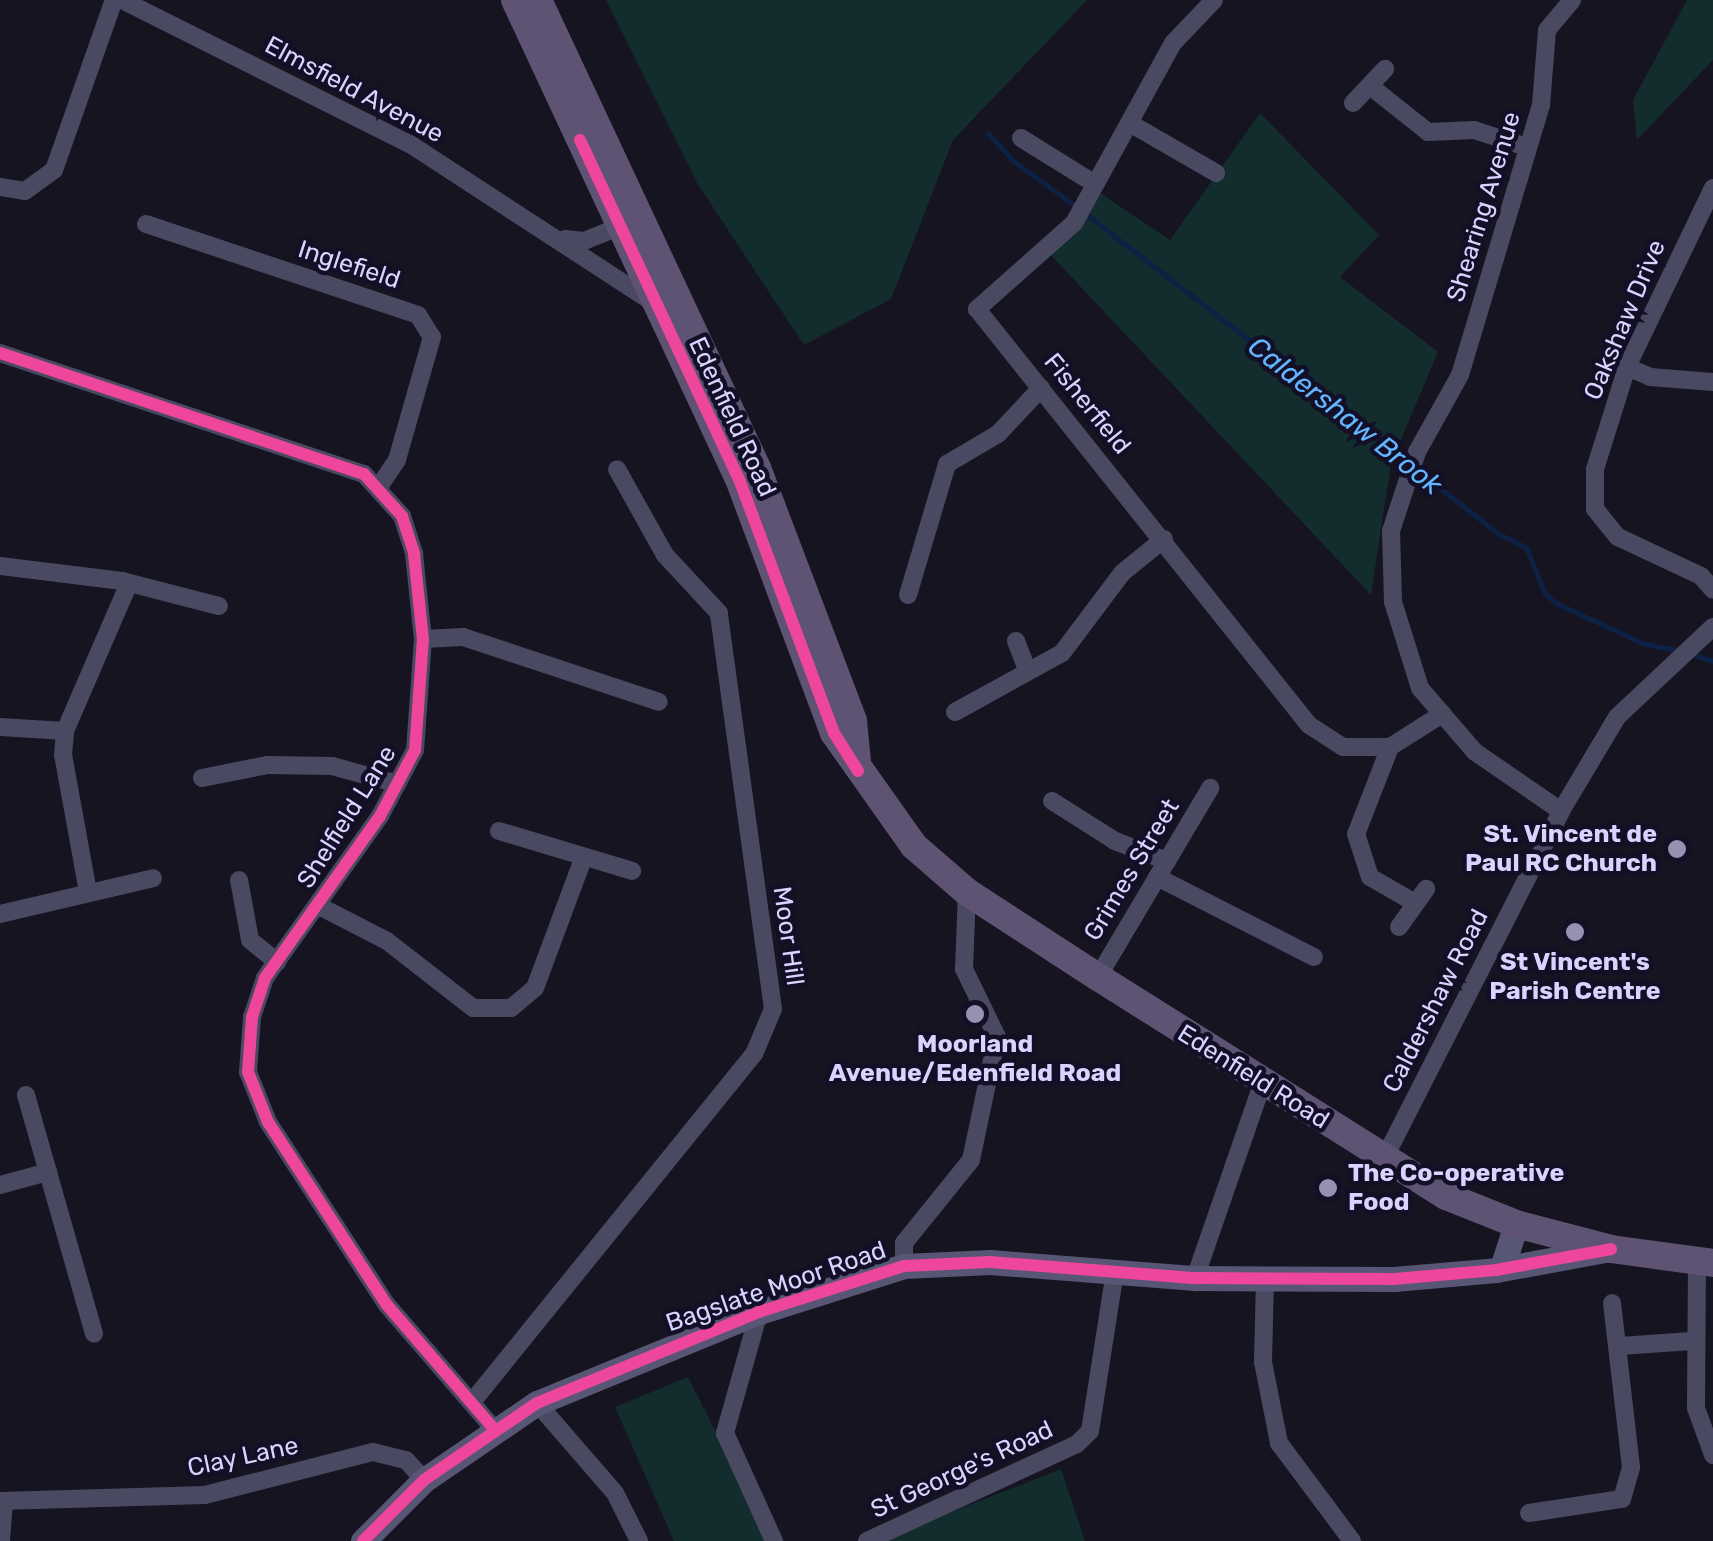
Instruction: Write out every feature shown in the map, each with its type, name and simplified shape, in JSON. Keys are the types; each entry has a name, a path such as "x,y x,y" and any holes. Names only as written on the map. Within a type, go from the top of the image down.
{"main road":[{"name":"Edenfield Road","path":"515,0 757,468 781,562"},
{"name":"Edenfield Road","path":"538,0 630,222 654,303 781,562 853,721 858,771 914,846 967,892 1383,1161 1516,1224 1611,1249 1705,1262"}],"street":[{"path":"0,186 25,190 54,170 118,0"},
{"name":"Elmsfield Avenue","path":"118,0 410,144 654,303"},
{"name":"Fisherfield","path":"1214,0 1173,42 1132,125 1074,224 977,309 1309,725 1344,747 1390,747"},
{"name":"Shearing Avenue","path":"1561,811 1475,752 1420,688 1393,602 1391,531 1417,452 1460,375 1541,105 1546,30 1572,0"},
{"path":"1353,103 1385,69"},
{"path":"1370,86 1428,132 1474,130 1527,147"},
{"path":"1132,125 1216,173"},
{"path":"1022,138 1047,142 1091,191"},
{"name":"Oakshaw Drive","path":"1713,188 1628,367 1595,468 1596,509 1618,538 1701,576 1713,590"},
{"path":"555,238 584,241 630,222"},
{"name":"Inglefield","path":"146,224 418,315 432,337 397,460 380,485"},
{"path":"0,353 364,474 380,485"},
{"path":"1628,367 1664,379 1713,382"},
{"path":"908,595 947,464 998,434 1041,388"},
{"name":"Moor Hill","path":"472,1402 754,1054 773,1009 719,613 665,555 617,469"},
{"name":"Shelfield Lane","path":"380,485 402,516 414,554 422,638 416,750 319,906 277,962 252,1017 248,1072 268,1122 387,1305 493,1428"},
{"path":"955,712 1062,653 1122,573 1164,539"},
{"path":"0,566 129,583 219,606"},
{"path":"88,892 63,755 65,731 129,583"},
{"name":"Caldershaw Road","path":"1383,1161 1561,811 1616,716 1671,662 1713,628"},
{"path":"422,638 463,636 659,702"},
{"path":"1016,641 1028,672"},
{"path":"1400,927 1420,896 1370,877 1356,834 1390,747 1442,714"},
{"path":"0,726 65,731"},
{"path":"202,778 267,765 332,766 398,784"},
{"name":"Grimes Street","path":"1098,977 1210,788"},
{"path":"1052,801 1314,957"},
{"path":"500,831 632,871"},
{"path":"319,906 387,942 472,1008 511,1008 535,988 582,858"},
{"path":"0,914 153,878"},
{"path":"239,880 250,940 277,962"},
{"path":"904,1266 904,1242 972,1160 997,1037 964,969 967,892"},
{"path":"1195,1278 1262,1085"},
{"path":"26,1095 94,1334"},
{"path":"0,1184 48,1172"},
{"path":"1502,1268 1516,1224"},
{"name":"Bagslate Moor Road","path":"363,1541 424,1480 493,1428 536,1404 760,1312 904,1266 990,1262 1195,1278 1394,1279 1502,1268 1611,1249"},
{"path":"1705,1262 1692,1340 1696,1408 1713,1454"},
{"name":"St George's Road","path":"867,1541 1077,1444 1090,1431 1115,1271"},
{"path":"1265,1280 1263,1362 1279,1443 1352,1541"},
{"path":"1529,1513 1622,1499 1631,1467 1612,1303"},
{"path":"760,1312 725,1433 774,1541"},
{"path":"1620,1346 1692,1340"},
{"path":"536,1404 614,1494 639,1541"},
{"name":"Clay Lane","path":"2,1501 205,1495 373,1452 406,1460 424,1480"},
{"path":"1,1541 2,1501"}],"green space":[{"path":"606,0 1087,0 953,140 891,299 804,345 697,183"},
{"path":"1687,0 1713,0 1713,60 1637,140 1633,100"},
{"path":"1260,113 1379,235 1340,277 1438,352 1391,463 1371,595 1046,250 1085,222 1100,193 1170,240"},
{"path":"688,1377 771,1541 674,1541 615,1407"},
{"path":"1061,1469 1085,1541 879,1541 885,1538"}],"waterway":[{"name":"Caldershaw Brook","path":"988,133 1012,160 1077,207"},
{"name":"Caldershaw Brook","path":"1086,214 1409,464"},
{"name":"Caldershaw Brook","path":"1418,471 1499,534 1526,547 1545,594 1556,603 1642,643 1681,651"},
{"name":"Caldershaw Brook","path":"1691,654 1713,661"}],"cycle path":[{"path":"580,140 739,479 834,733 858,771"},
{"path":"0,353 364,474 402,516 414,554 423,639 415,750 380,816 265,978 252,1017 248,1072 268,1122 387,1305 493,1428"},
{"path":"363,1541 424,1480 537,1403 759,1312 904,1266 990,1262 1195,1278 1394,1279 1496,1270 1611,1249"}],"place":[{"name":"St. Vincent de Paul RC Church","path":"1677,849"},
{"name":"St Vincent's Parish Centre","path":"1575,932"},
{"name":"Moorland Avenue/Edenfield Road","path":"975,1014"},
{"name":"The Co-operative Food","path":"1328,1188"}]}
